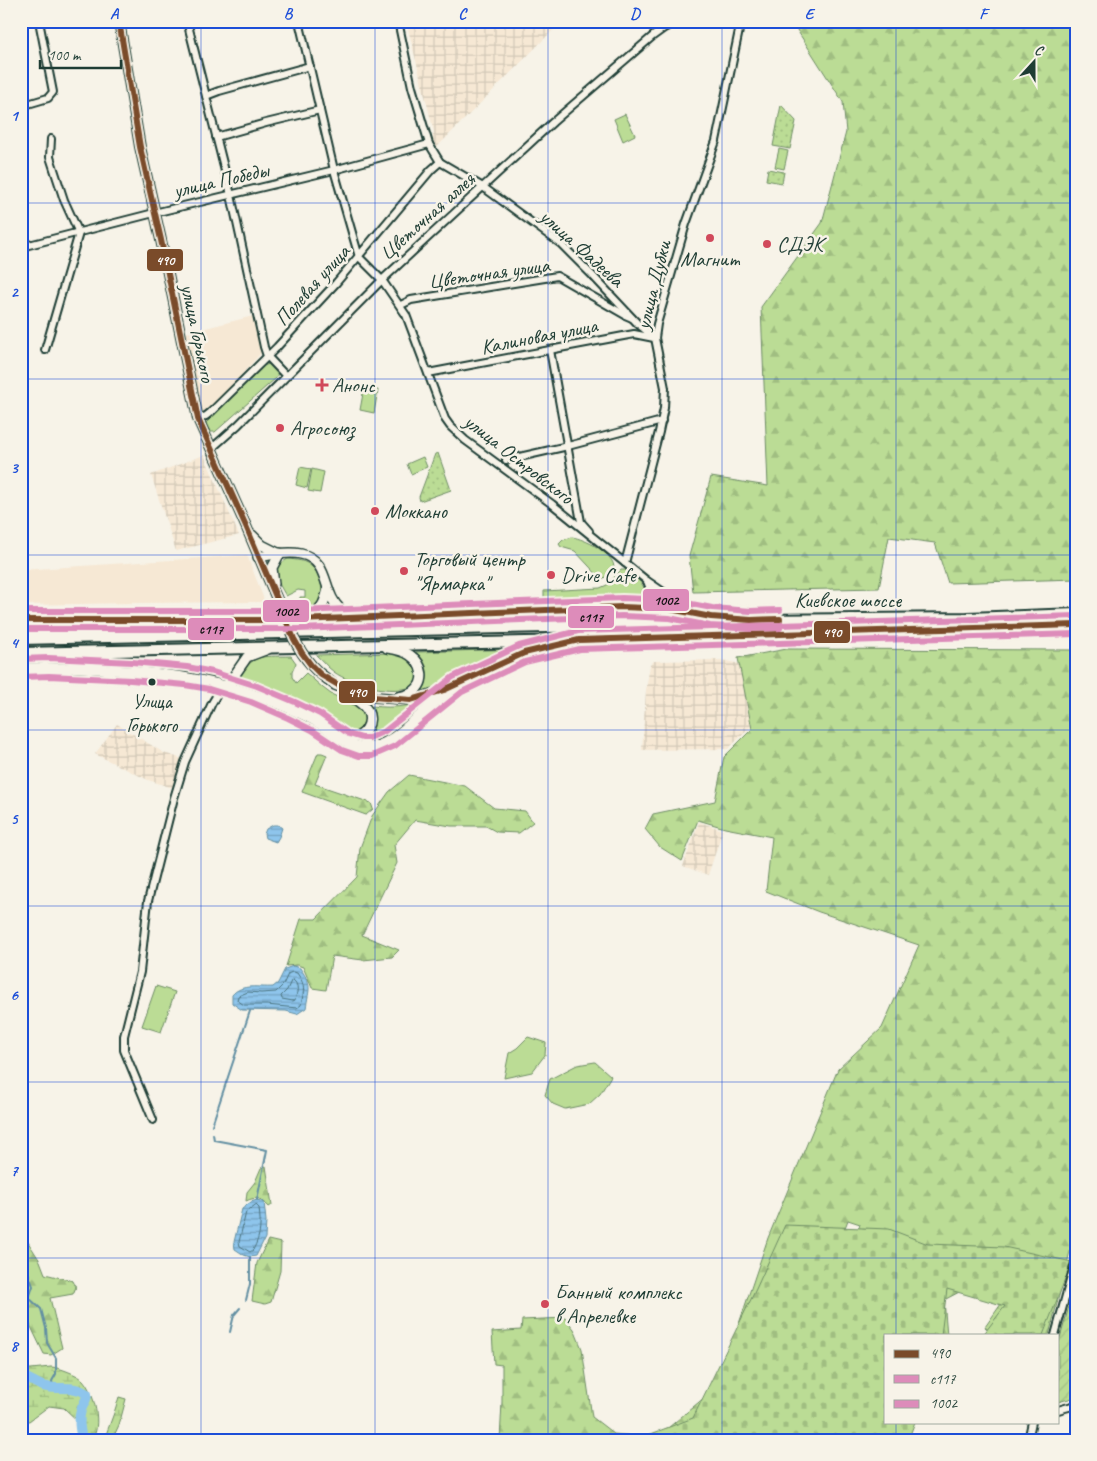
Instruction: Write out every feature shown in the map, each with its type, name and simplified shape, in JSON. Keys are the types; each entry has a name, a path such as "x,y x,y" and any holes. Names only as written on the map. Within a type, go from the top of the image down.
{"highway":[{"name":"Киевское шоссе","path":"21,637 546,628 751,620 967,618 1076,614"},
{"name":"Киевское шоссе","path":"21,653 372,646 1076,625"}],"main road":[{"name":"улица Горького","path":"119,21 140,147 198,419 246,526"},
{"path":"246,526 259,543 280,554"},
{"path":"246,526 300,652 311,666 328,680 342,688 366,708 369,714 369,725 364,733 353,738 345,737 329,730"},
{"path":"278,604 272,571 280,554"},
{"path":"258,557 280,554 306,555 314,560 323,572 328,589 338,608 356,616"},
{"path":"299,620 314,614 320,609 325,603 328,589"},
{"path":"21,620 299,620 356,616 622,607 670,609 711,617 751,620"},
{"path":"21,637 106,619"},
{"path":"342,688 363,695 388,699 414,700 457,685 524,653 579,640"},
{"path":"372,646 403,651 419,663 421,668 421,681 414,692 388,699"},
{"path":"227,686 248,658 253,654 275,647"},
{"path":"21,668 132,671 186,676 254,694 316,722 345,742 361,747 372,747 390,739 457,685"}],"street":[{"path":"21,106 48,98 53,92 39,21"},
{"path":"188,21 231,196 264,347 267,356 286,376"},
{"path":"299,21 334,170 359,258"},
{"path":"398,21 412,87 429,144 440,162"},
{"name":"Цветочная аллея","path":"211,449 238,425 382,280 483,187 608,74 653,36 678,21"},
{"name":"улица Дубки","path":"625,563 662,421 665,388 655,338 657,324 686,224 716,141 741,21"},
{"path":"206,96 310,66"},
{"path":"216,137 320,110"},
{"path":"45,350 78,233 64,200 50,157 51,139"},
{"name":"улица Победы","path":"21,248 154,213 334,170 429,144"},
{"name":"улица Фадеева","path":"440,162 483,187 561,244 655,338"},
{"name":"Полевая улица","path":"198,419 211,412 277,347 359,258 431,170 440,162"},
{"name":"улица Островского","path":"359,258 382,280 401,305 412,328 445,419 450,426 465,440 552,504 625,563"},
{"name":"Цветочная улица","path":"401,305 411,300 557,276 625,316 633,318"},
{"name":"Калиновая улица","path":"428,373 634,334 655,338"},
{"path":"550,350 582,522 589,531"},
{"path":"506,460 662,421"},
{"path":"625,563 646,580 695,613"},
{"path":"622,607 641,604 647,599 650,589 646,580"},
{"path":"153,1120 124,1050 124,1036 140,972 148,901 174,798 185,762 212,703 218,693 227,686"},
{"path":"1054,1334 1076,1259"},
{"path":"1060,1409 1076,1405"},
{"path":"1028,1440 1032,1424"}],"shaded area":[{"path":"406,21 562,21 437,147 432,140 434,132"},
{"path":"253,316 262,352 217,402 203,412 198,408 186,333"},
{"path":"204,455 239,535 176,551 151,475"},
{"path":"247,555 265,602 21,605 21,570"},
{"path":"722,660 740,664 751,727 728,749 642,750 646,690 650,665 654,661"},
{"path":"117,724 164,753 183,759 173,788 148,780 95,754"},
{"path":"699,822 723,830 708,875 683,866"}],"green space":[{"path":"796,21 1076,21 1076,579 948,583 935,543 889,537 879,588 693,592 689,556 711,477 768,486 761,307 822,223 846,132 843,102 797,30"},
{"path":"781,105 796,121 790,149 773,146"},
{"path":"625,114 635,135 623,141 614,119"},
{"path":"779,149 788,151 784,169 775,167"},
{"path":"768,169 784,172 782,183 766,180"},
{"path":"269,364 278,373 276,378 215,432 211,432 206,423 263,366"},
{"path":"364,388 378,390 374,413 360,410"},
{"path":"438,453 451,490 420,501 419,497 435,454"},
{"path":"423,457 427,467 411,474 407,464"},
{"path":"300,467 311,469 307,488 296,485"},
{"path":"312,469 324,472 320,493 308,491"},
{"path":"572,537 584,540 597,547 612,561 614,566 602,580 575,551 561,547 559,544 563,540"},
{"path":"288,559 309,564 320,579 321,594 319,601 309,610 300,612 300,597 305,597 305,591 298,590 286,596 278,581 276,571"},
{"path":"621,570 627,570 641,583 644,587 644,596 631,601 529,606 529,602 544,601 544,591 600,588 607,585"},
{"path":"524,649 441,687 419,695 427,679 427,673 424,662 416,652"},
{"path":"787,649 1076,650 1076,1228 1049,1334 993,1334 985,1327 1001,1304 963,1290 944,1300 947,1334 884,1334 884,1422 793,1440 860,1224 848,1220 837,1248 723,1371 768,1238 838,1069 882,1028 919,945 819,912 766,891 772,837 725,828 698,820 682,861 660,847 645,829 653,814 715,801 724,757 752,729 738,658"},
{"path":"395,653 408,657 417,667 417,678 414,686 405,689 384,689 362,685 334,672 316,655"},
{"path":"291,656 296,663 292,677 296,683 306,673 331,694 361,708 365,720 361,728 350,733 343,731 291,703 236,682 248,665 258,658"},
{"path":"433,698 390,736 373,743 356,743 367,737 373,729 375,719 372,706 403,706"},
{"path":"318,753 327,755 315,784 371,803 373,809 366,815 302,792"},
{"path":"409,775 465,786 494,808 525,811 533,822 519,833 497,832 486,826 451,826 415,820 394,845 397,863 362,935 399,950 392,957 363,960 332,956 326,990 312,988 303,967 297,965 286,966 301,919 316,919 357,877 360,848 372,816 389,792"},
{"path":"156,986 175,992 161,1032 142,1026"},
{"path":"528,1037 546,1043 545,1055 532,1072 504,1078 509,1053"},
{"path":"595,1062 611,1076 600,1094 589,1104 565,1109 553,1104 545,1095 550,1079 577,1065"},
{"path":"266,1166 272,1205 269,1207 259,1199 246,1201 247,1192 255,1182 261,1168"},
{"path":"785,1225 889,1229 928,1244 1004,1247 1072,1262 1043,1334 984,1334 1005,1306 947,1289 941,1334 884,1334 884,1424 914,1424 908,1440 635,1440 693,1418"},
{"path":"21,1231 40,1261 45,1274 73,1281 76,1287 73,1294 50,1298 62,1348 51,1355 44,1354 21,1306"},
{"path":"268,1240 281,1243 280,1271 271,1302 265,1304 252,1301 257,1263"},
{"path":"1076,1282 1076,1397 1060,1401 1060,1338"},
{"path":"565,1318 574,1329 582,1349 592,1417 614,1434 656,1438 711,1392 739,1440 500,1440 502,1365 494,1364 492,1332 521,1330 522,1320"},
{"path":"51,1367 77,1376 83,1380 91,1393 97,1418 95,1434 92,1440 84,1440 81,1424 64,1408 49,1406 29,1421 21,1420 21,1370"},
{"path":"119,1397 126,1399 119,1425 112,1440 104,1440 114,1413"}],"water":[{"path":"273,825 278,825 282,828 276,842 265,838 264,834 266,829"},
{"path":"293,966 300,968 307,979 309,987 306,1008 297,1014 286,1011 242,1010 232,1003 232,995 236,991 246,987 273,987 278,983 285,969"},
{"path":"257,1200 264,1202 265,1238 256,1256 250,1257 235,1249 234,1242 242,1209"}],"waterway":[{"path":"212,1125 250,1011"},
{"path":"213,1134 214,1140 267,1150 257,1200"},
{"path":"246,1300 250,1284 250,1257"},
{"path":"21,1262 33,1286 29,1298 41,1309 46,1328 47,1343 56,1358 56,1374 52,1381 53,1387"},
{"path":"230,1332 234,1315 240,1308"},
{"path":"21,1376 43,1386 77,1389 87,1394 80,1417 82,1440"}],"transit line":[{"name":"490","path":"119,21 140,147 198,419 294,639 302,653 321,675 345,689 373,697 411,700 444,690 524,653 579,640 1076,625"},
{"name":"1002","path":"21,611 299,611 622,598 671,600 712,608 751,611 780,610"},
{"name":"490","path":"21,620 299,620 622,607 670,609 711,617 751,620 780,619"},
{"name":"с117","path":"21,629 299,629 622,616 669,618 710,626 750,629 780,628"},
{"name":"1002","path":"21,659 49,658 132,662 187,667 213,672 257,686 295,702 320,714 349,734 369,738 385,731 453,677 519,646 578,631 1076,616"},
{"name":"с117","path":"21,677 49,676 131,680 209,689 251,702 288,718 312,730 342,750 359,756 372,756 395,746 462,692 525,662 580,649 1076,634"}],"place":[{"name":"Магнит","path":"710,238"},
{"name":"СДЭК","path":"767,244"},
{"name":"Анонс","path":"322,385"},
{"name":"Агросоюз","path":"280,428"},
{"name":"Моккано","path":"375,511"},
{"name":"Торговый центр \"Ярмарка\"","path":"404,571"},
{"name":"Drive Cafe","path":"551,575"},
{"name":"Улица Горького","path":"152,682"},
{"name":"Банный комплекс в Апрелевке","path":"545,1304"}]}
